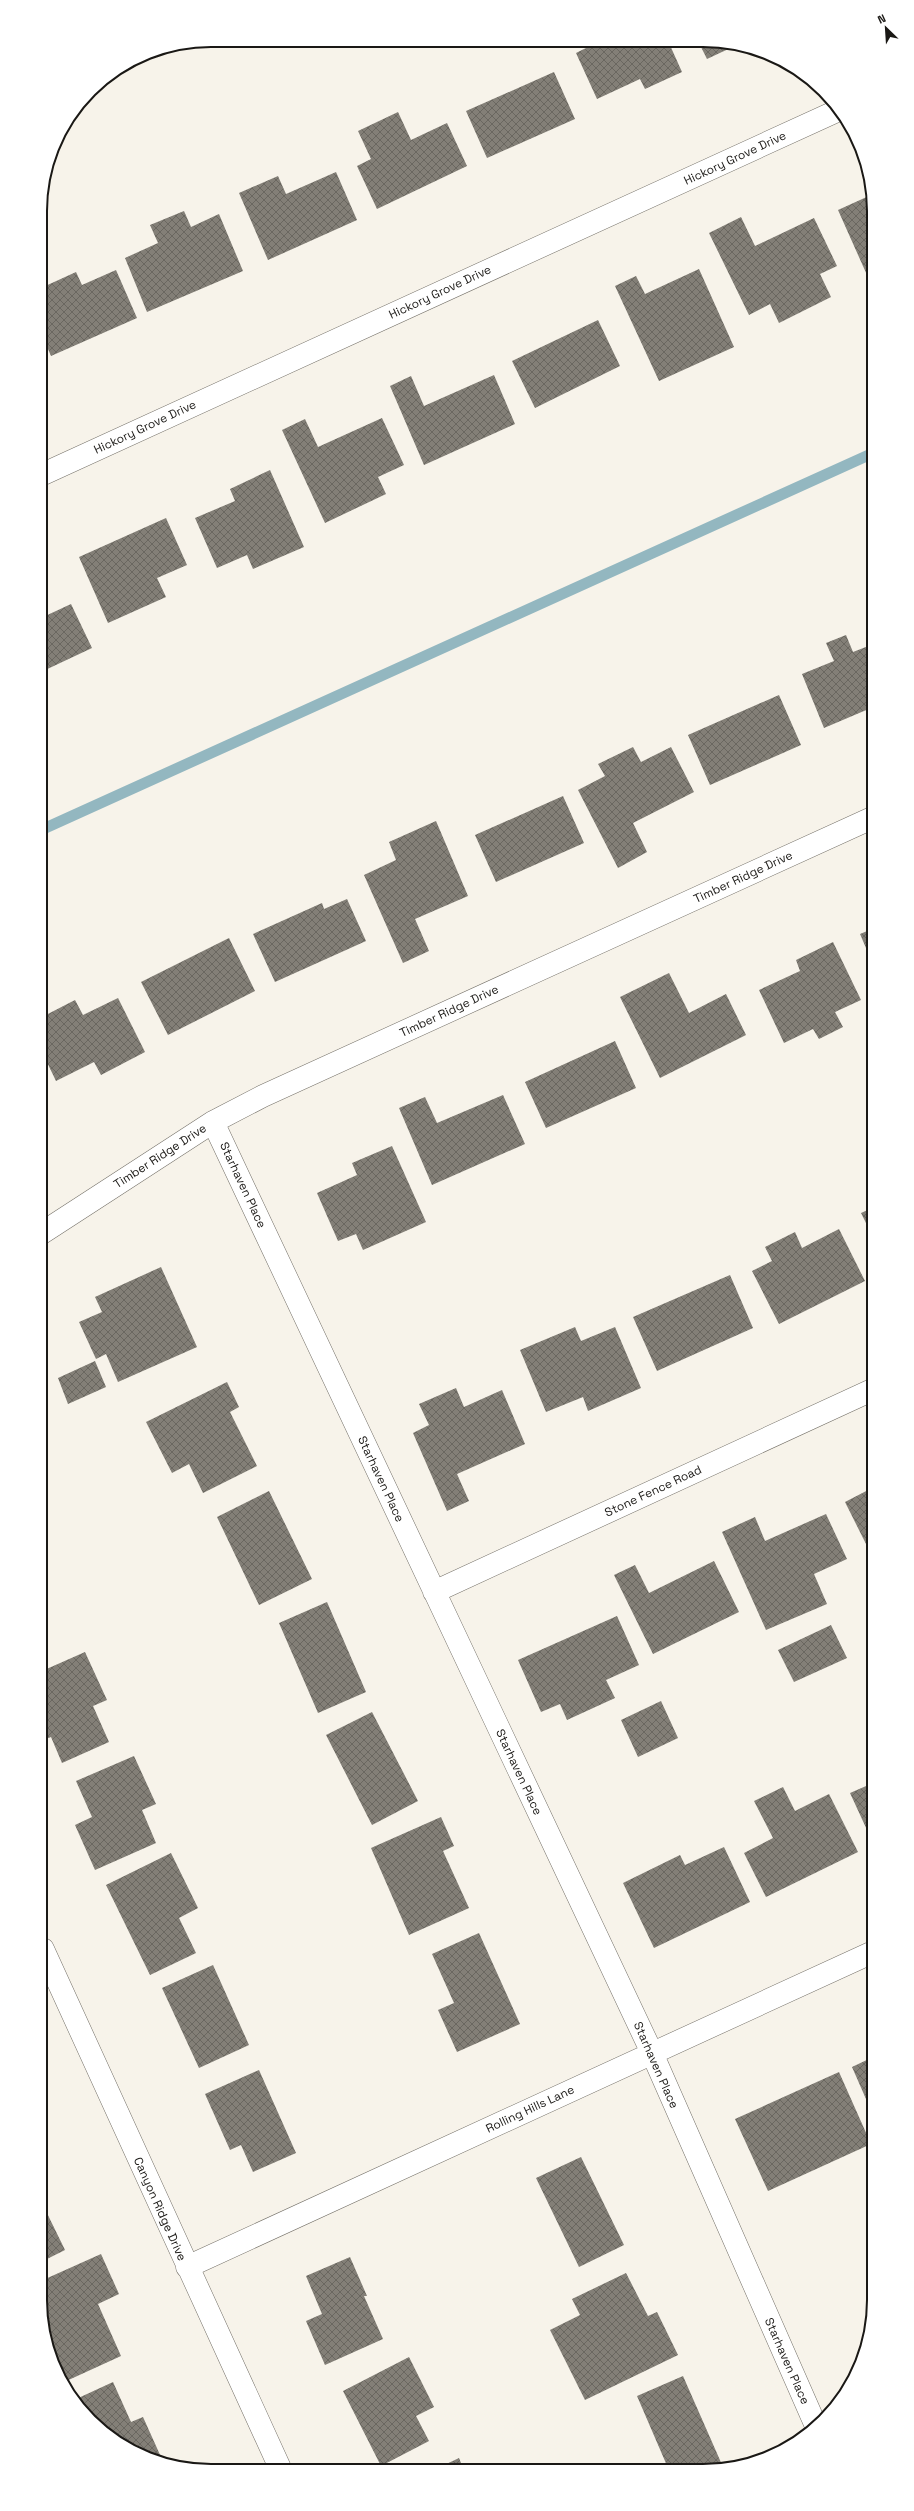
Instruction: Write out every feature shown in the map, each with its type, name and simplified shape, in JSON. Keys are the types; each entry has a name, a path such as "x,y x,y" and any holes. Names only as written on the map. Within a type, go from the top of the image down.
{"street":[{"name":"Hickory Grove Drive","path":"47,472 834,112"},
{"name":"Timber Ridge Drive","path":"47,1230 213,1122 278,1090 867,820"},
{"name":"Starhaven Place","path":"213,1122 652,2053 814,2421"},
{"name":"Stone Fence Road","path":"434,1592 867,1392"},
{"name":"Rolling Hills Lane","path":"187,2267 867,1955"},
{"name":"Canyon Ridge Drive","path":"47,1958 278,2464"}],"building":[{"path":"588,47 671,47 682,72 645,89 640,79 597,99 576,53"},
{"path":"701,47 729,49 707,59"},
{"path":"554,72 575,119 487,158 466,111"},
{"path":"398,112 411,140 447,123 467,166 377,209 357,166 371,159 358,131"},
{"path":"336,172 357,220 268,260 239,193 278,176 286,194"},
{"path":"867,197 867,275 838,210"},
{"path":"184,211 191,227 219,214 243,271 147,312 125,258 158,243 150,225"},
{"path":"741,217 755,246 814,218 837,266 820,274 831,297 779,323 770,304 749,315 709,233"},
{"path":"699,269 734,347 659,381 615,286 636,276 645,294"},
{"path":"116,270 137,318 51,356 47,347 47,285 76,272 82,285"},
{"path":"598,320 620,366 535,408 512,361"},
{"path":"494,375 515,424 424,465 390,386 411,376 424,406"},
{"path":"382,418 404,465 378,477 386,494 325,523 282,430 305,419 318,447"},
{"path":"270,470 304,547 253,569 247,555 217,568 195,518 235,501 230,489"},
{"path":"166,518 187,565 157,578 166,597 108,623 79,557"},
{"path":"71,604 92,648 47,669 47,615"},
{"path":"846,635 853,652 867,647 867,710 824,728 802,674 834,661 826,643"},
{"path":"779,695 801,745 710,785 688,735"},
{"path":"633,747 641,762 671,747 694,792 633,823 647,852 618,868 578,790 605,776 598,764"},
{"path":"563,796 584,843 496,882 475,835"},
{"path":"436,821 468,896 415,919 429,951 403,963 364,875 396,860 389,842"},
{"path":"347,899 366,941 275,982 253,934 322,903 324,909"},
{"path":"867,931 867,950 860,934"},
{"path":"229,938 255,991 168,1035 141,982"},
{"path":"833,942 861,1000 835,1012 843,1027 819,1039 813,1029 784,1043 759,990 800,971 796,960"},
{"path":"669,973 689,1013 726,994 746,1035 660,1078 620,997"},
{"path":"118,998 145,1052 101,1075 94,1062 56,1081 47,1062 47,1014 75,1000 83,1015"},
{"path":"615,1041 636,1088 546,1128 525,1082"},
{"path":"503,1095 525,1144 432,1185 399,1108 425,1097 437,1123"},
{"path":"392,1146 426,1222 363,1250 356,1234 338,1241 317,1193 357,1175 352,1163"},
{"path":"867,1210 867,1225 861,1213"},
{"path":"839,1229 865,1281 779,1324 752,1271 772,1261 765,1247 795,1232 802,1248"},
{"path":"161,1267 197,1347 118,1382 106,1354 96,1359 79,1322 102,1312 95,1297"},
{"path":"730,1275 753,1328 657,1371 633,1317"},
{"path":"575,1327 581,1341 615,1327 641,1388 588,1411 583,1397 546,1412 520,1350"},
{"path":"95,1361 106,1387 68,1404 58,1378"},
{"path":"227,1382 239,1407 230,1412 257,1466 203,1493 189,1464 172,1473 146,1422"},
{"path":"456,1388 464,1407 502,1390 525,1444 457,1474 469,1501 447,1511 413,1433 429,1425 419,1404"},
{"path":"269,1491 312,1579 259,1605 217,1517"},
{"path":"867,1491 867,1546 845,1502"},
{"path":"826,1514 847,1559 814,1574 827,1604 766,1630 722,1532 755,1517 765,1541"},
{"path":"714,1561 739,1612 653,1654 614,1575 635,1565 649,1593"},
{"path":"327,1602 366,1692 318,1713 279,1623"},
{"path":"617,1616 639,1665 606,1680 615,1698 567,1720 560,1704 541,1712 518,1660"},
{"path":"831,1625 847,1658 794,1682 778,1650"},
{"path":"85,1652 107,1700 93,1706 109,1742 62,1763 51,1737 47,1738 47,1669"},
{"path":"661,1701 678,1738 638,1757 621,1720"},
{"path":"372,1712 418,1801 372,1825 326,1735"},
{"path":"134,1756 156,1804 142,1810 156,1843 95,1870 75,1825 92,1817 76,1781"},
{"path":"867,1786 867,1830 850,1793"},
{"path":"783,1787 795,1811 829,1794 858,1852 766,1897 744,1853 773,1838 754,1801"},
{"path":"441,1817 454,1846 443,1851 469,1908 409,1935 371,1848"},
{"path":"724,1847 750,1902 654,1948 623,1883 680,1855 685,1865"},
{"path":"171,1853 198,1908 179,1918 196,1953 150,1975 106,1885"},
{"path":"479,1933 520,2024 457,2052 438,2010 454,2003 432,1954"},
{"path":"213,1965 249,2045 199,2068 162,1988"},
{"path":"867,2060 867,2101 852,2067"},
{"path":"259,2070 296,2153 253,2172 241,2145 230,2150 205,2094"},
{"path":"839,2072 867,2135 867,2146 768,2191 735,2119"},
{"path":"581,2157 624,2245 579,2267 536,2178"},
{"path":"47,2213 65,2250 47,2259"},
{"path":"101,2254 119,2294 98,2304 121,2356 68,2380 59,2363 50,2332 47,2311 47,2278"},
{"path":"350,2257 367,2296 364,2296 383,2339 325,2365 306,2321 322,2314 306,2276"},
{"path":"626,2273 648,2316 657,2312 678,2355 585,2400 550,2330 580,2315 572,2299"},
{"path":"409,2357 434,2407 416,2416 429,2441 385,2464 380,2464 343,2391"},
{"path":"683,2376 721,2463 666,2464 637,2396"},
{"path":"113,2382 131,2422 143,2417 160,2456 138,2447 111,2430 95,2416 79,2398"},
{"path":"459,2458 461,2464 446,2464"}],"waterway":[{"path":"47,827 867,456"}]}
